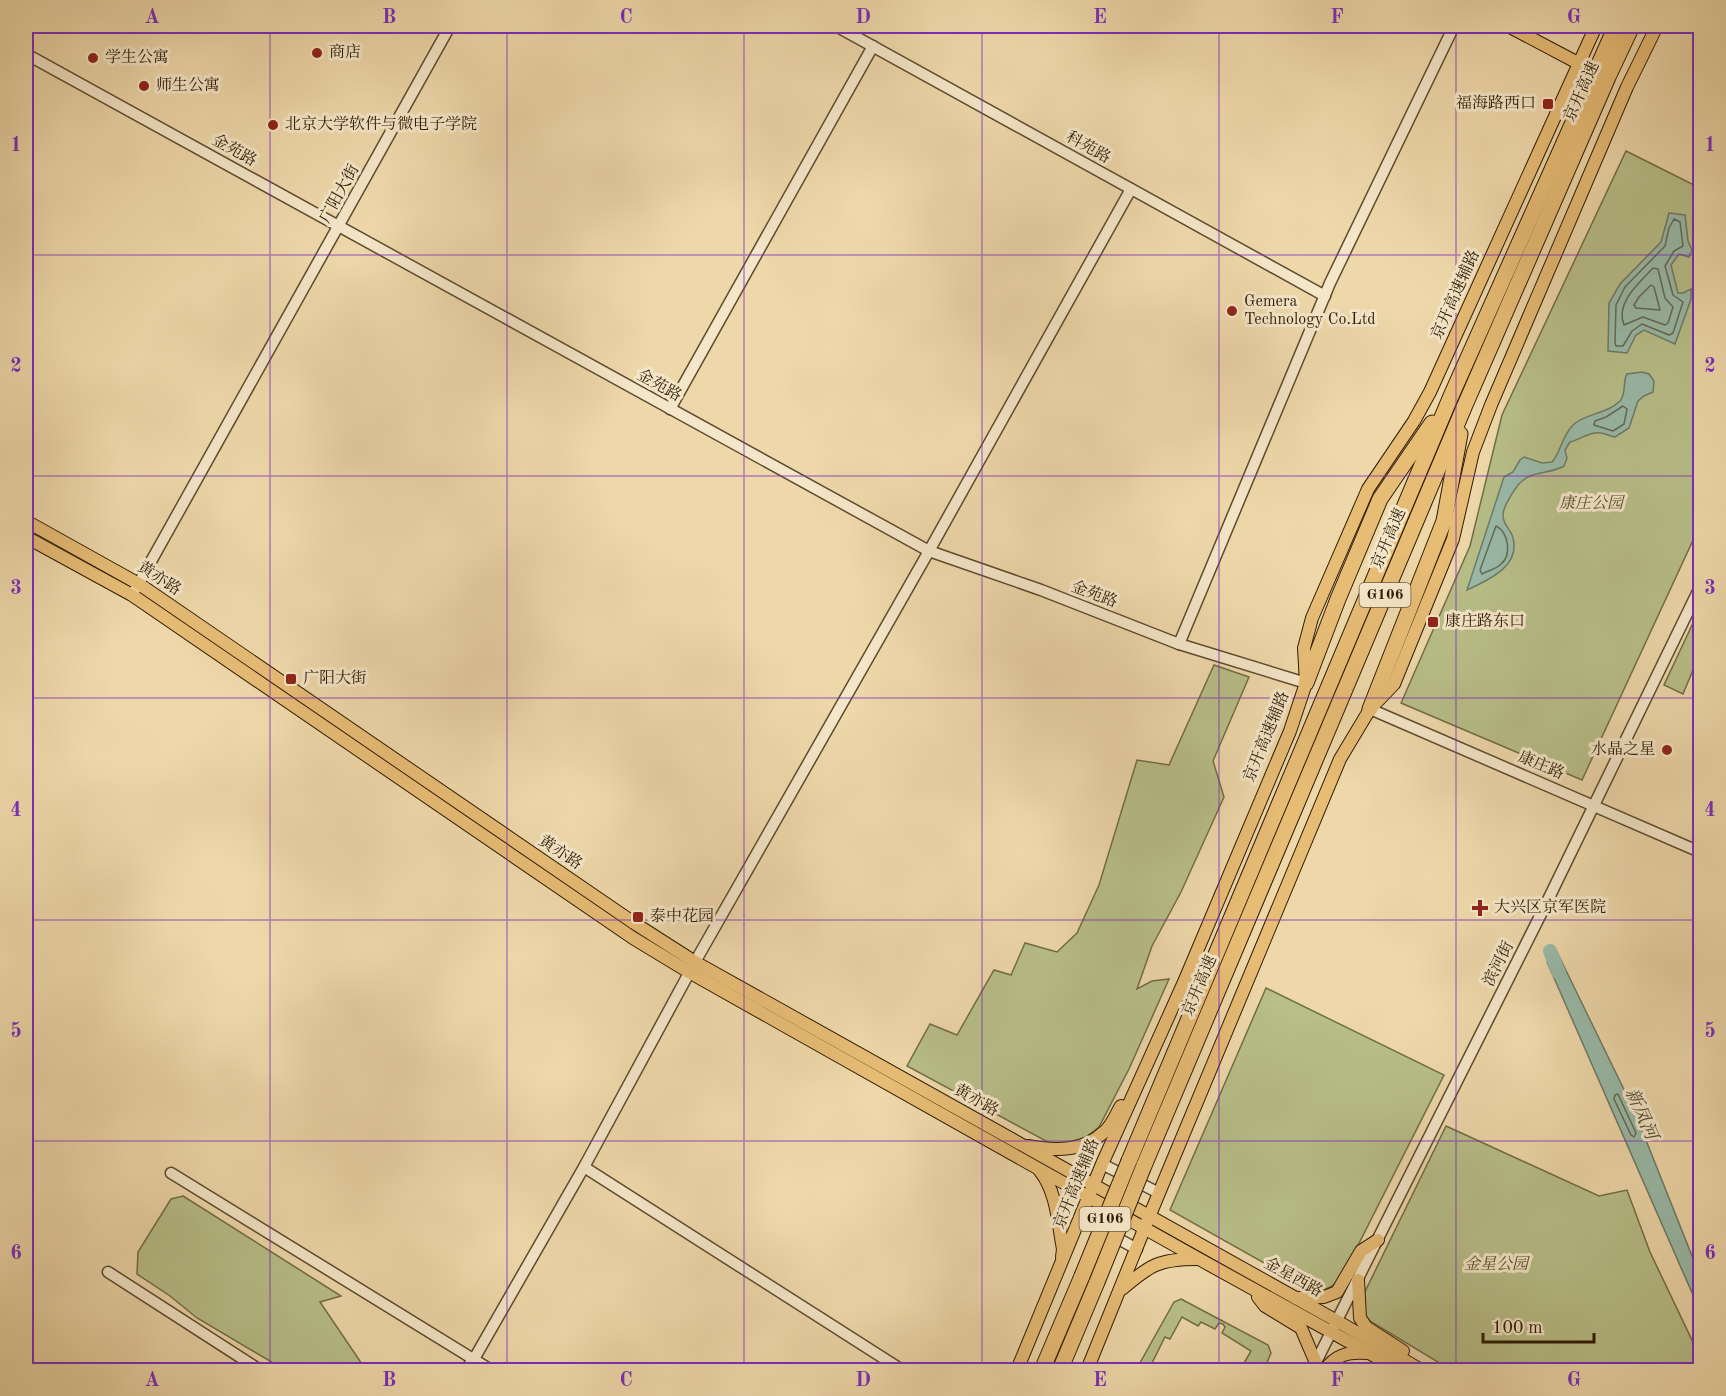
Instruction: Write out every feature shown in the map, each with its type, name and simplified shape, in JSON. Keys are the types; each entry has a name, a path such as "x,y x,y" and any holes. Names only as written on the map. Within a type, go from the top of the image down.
{"highway":[{"name":"京开高速","path":"1136,1165 1450,396 1594,70 1616,26"},
{"name":"京开高速","path":"1136,1165 1632,26"},
{"path":"1306,683 1380,499 1450,396"},
{"path":"1370,709 1444,521 1465,405"},
{"name":"G106","path":"1042,1371 1082,1276 1136,1165"},
{"name":"G106","path":"1060,1371 1097,1282 1136,1165"}],"main road":[{"path":"1508,26 1578,63"},
{"name":"京开高速辅路","path":"1017,1371 1102,1164 1193,960 1290,731 1306,683 1304,648 1312,618 1368,489 1414,421 1430,392 1596,26"},
{"path":"1087,1371 1340,759 1370,709 1394,684 1453,539 1473,452 1480,433 1627,87 1657,26"},
{"name":"黄亦路","path":"26,521 138,584 634,923 692,967 1037,1168 1091,1191"},
{"name":"黄亦路","path":"26,537 132,595 633,938 692,967 1019,1144 1091,1191"},
{"path":"1019,1144 1060,1150 1087,1144 1106,1130 1123,1102 1134,1093"},
{"path":"1037,1168 1047,1180 1053,1197 1063,1249 1061,1266"},
{"path":"1091,1191 1147,1222"},
{"name":"金星西路","path":"1147,1222 1198,1259 1252,1289 1419,1369"},
{"name":"金星西路","path":"1147,1222 1295,1298 1369,1353 1400,1371"},
{"path":"1295,1298 1324,1297 1337,1292 1361,1251 1378,1240"},
{"path":"1120,1292 1145,1270 1158,1264 1174,1259 1198,1259"},
{"path":"1358,1280 1360,1318 1366,1327 1405,1352 1419,1369"},
{"path":"1252,1289 1265,1306 1301,1328 1318,1368 1353,1352 1369,1353"}],"street":[{"name":"广阳大街","path":"132,595 450,26"},
{"name":"科苑路","path":"836,26 1325,296"},
{"path":"1179,644 1325,296 1454,26"},
{"path":"670,409 873,46"},
{"name":"金苑路","path":"26,54 929,551 1179,644 1306,683"},
{"path":"465,1371 585,1167 692,967 929,551 1131,189"},
{"name":"滨河街","path":"1318,1368 1334,1327 1701,587"},
{"name":"康庄路","path":"1370,709 1701,852"},
{"path":"1102,1164 1159,1193"},
{"path":"585,1167 902,1371"},
{"path":"171,1173 491,1371"},
{"path":"1080,1218 1137,1249"},
{"path":"108,1272 260,1371"}],"green space":[{"name":"康庄公园","path":"1626,151 1700,188 1700,525 1582,780 1401,703 1470,546 1502,415"},
{"path":"1700,608 1700,653 1683,694 1664,685"},
{"path":"1214,665 1249,677 1213,761 1224,797 1181,892 1152,946 1137,989 1152,981 1169,979 1129,1069 1099,1127 1077,1144 1059,1148 907,1066 930,1024 957,1035 994,970 1011,975 1025,943 1057,952 1077,933 1099,885 1137,760 1169,765"},
{"path":"1266,988 1444,1075 1342,1277 1337,1283 1316,1292 1170,1210"},
{"name":"金星公园","path":"1446,1126 1599,1196 1627,1190 1650,1252 1700,1357 1700,1370 1451,1370 1355,1312"},
{"path":"183,1196 341,1296 320,1302 366,1370 285,1370 197,1318 137,1274 138,1252 171,1199"},
{"path":"1181,1299 1268,1345 1271,1353 1264,1370 1240,1370 1251,1351 1222,1333 1225,1327 1223,1324 1219,1323 1215,1329 1201,1322 1198,1326 1182,1317 1170,1339 1165,1337 1152,1363 1156,1366 1153,1370 1136,1370 1174,1302"}],"water":[{"path":"1669,213 1685,215 1688,241 1692,250 1689,257 1679,254 1671,265 1678,293 1691,289 1691,299 1675,344 1644,330 1636,335 1627,353 1608,351 1609,303 1620,284 1661,242"},
{"path":"1642,372 1649,374 1654,381 1653,392 1638,401 1629,428 1615,437 1598,433 1570,442 1565,450 1567,458 1564,466 1528,477 1518,485 1503,514 1512,535 1513,555 1502,570 1467,590 1504,477 1513,472 1524,457 1542,463 1552,462 1573,425 1615,405 1622,398 1627,374"},
{"path":"1557,952 1634,1110 1700,1276 1700,1311 1547,962"}],"waterway":[{"name":"新凤河","path":"1550,951 1559,973"}],"place":[{"name":"商店","path":"317,53"},
{"name":"学生公寓","path":"93,58"},
{"name":"师生公寓","path":"144,86"},
{"name":"福海路西口","path":"1548,104"},
{"name":"北京大学软件与微电子学院","path":"273,125"},
{"name":"Gemera Technology Co.Ltd","path":"1232,311"},
{"name":"康庄路东口","path":"1433,622"},
{"name":"广阳大街","path":"291,679"},
{"name":"水晶之星","path":"1667,750"},
{"name":"大兴区京军医院","path":"1480,908"},
{"name":"泰中花园","path":"638,917"}]}
